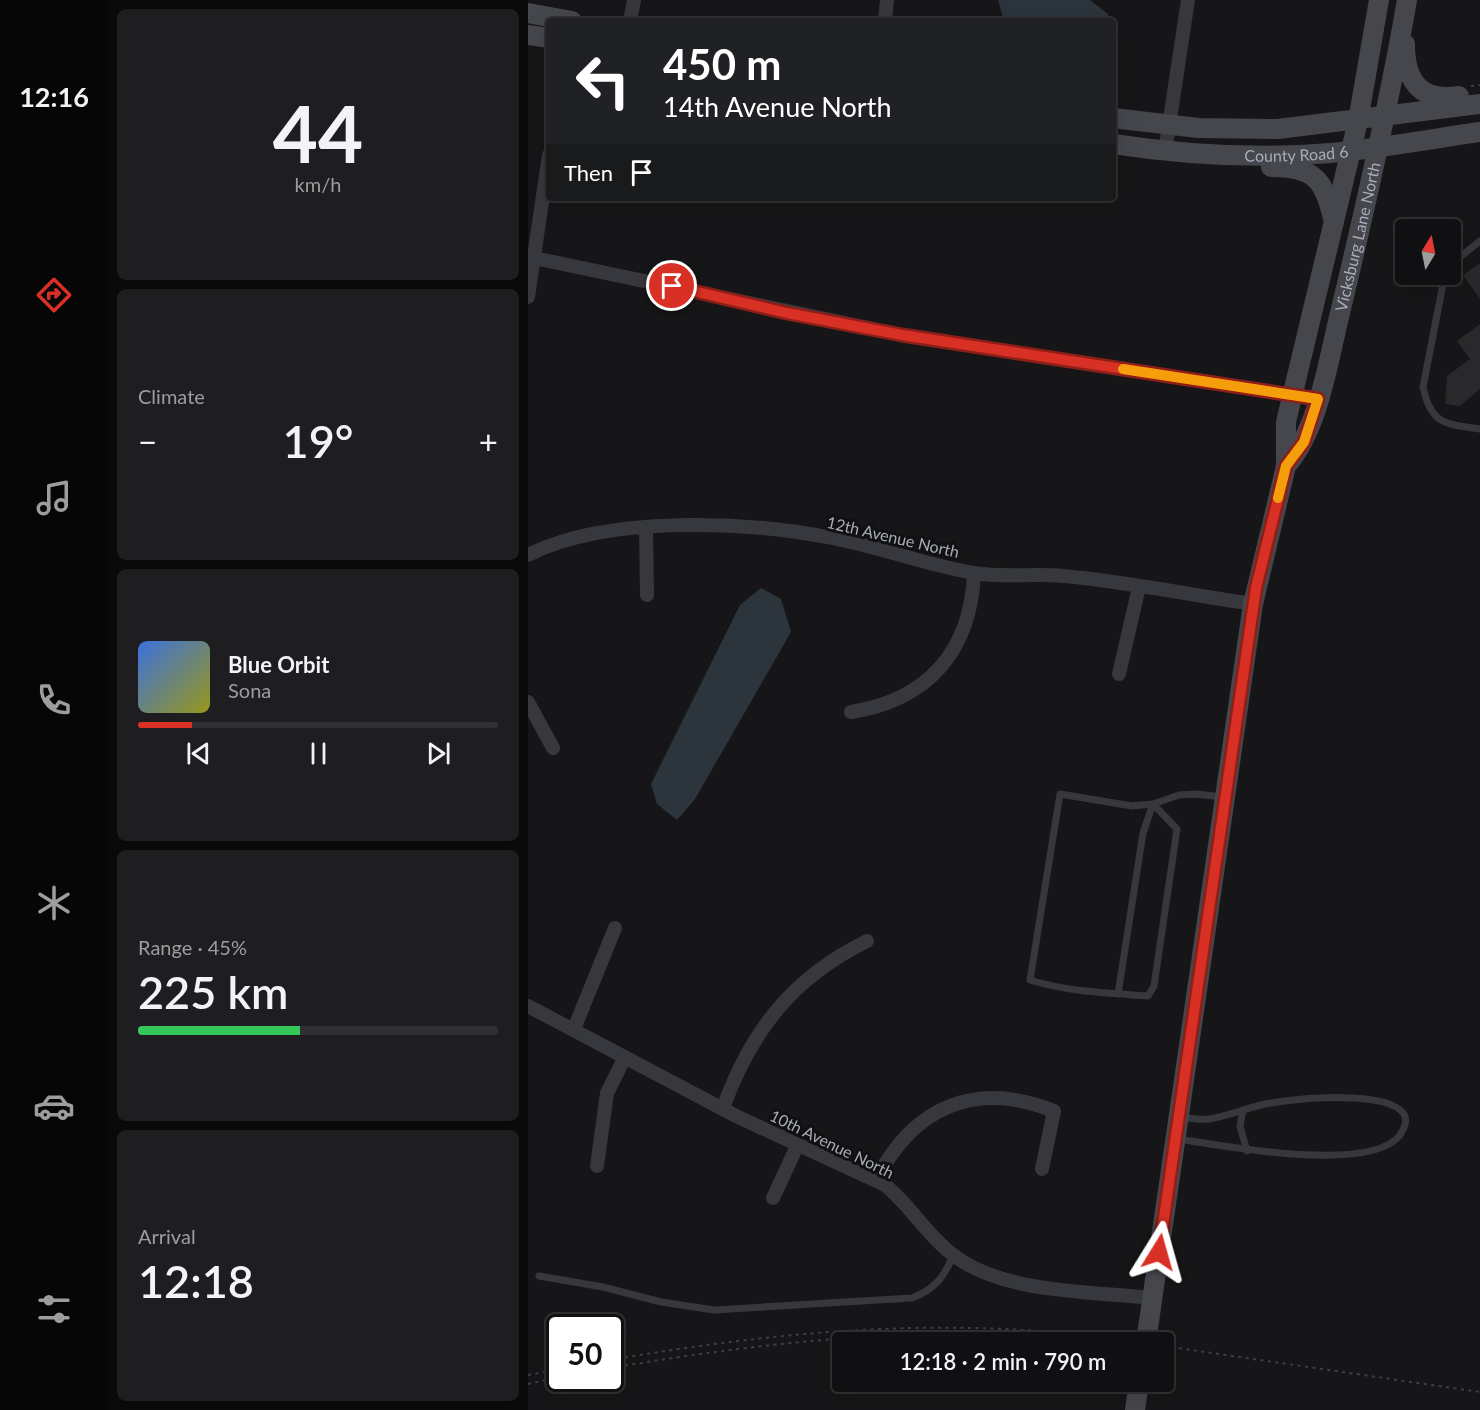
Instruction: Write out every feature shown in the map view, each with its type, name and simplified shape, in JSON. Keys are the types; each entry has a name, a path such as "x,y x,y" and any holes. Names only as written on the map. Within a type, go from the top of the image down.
{"main road":[{"name":"Vicksburg Lane North","path":"1142,1332 1152,1298 1253,604 1286,466 1285,433 1293,395 1358,121 1379,0"},
{"name":"Vicksburg Lane North","path":"1286,466 1304,442 1318,399 1379,146 1406,6"},
{"path":"1406,6 1406,68 1419,88 1437,97 1480,93"},
{"path":"528,13 556,18"},
{"path":"528,34 546,37"},
{"name":"County Road 6","path":"1116,118 1168,126 1278,129 1385,118 1480,104"},
{"name":"County Road 6","path":"1116,144 1170,152 1273,155 1351,150 1480,132"},
{"path":"1170,152 1209,165 1303,169 1316,177 1325,190 1334,224"},
{"path":"1135,1410 1138,1392"}],"street":[{"path":"631,18 634,0"},
{"path":"885,18 887,0"},
{"path":"1170,152 1168,126 1188,0"},
{"path":"528,297 546,176"},
{"path":"534,258 902,335 1318,399"},
{"name":"12th Avenue North","path":"528,555 570,539 646,528 718,526 776,529 833,538 974,573 1063,576 1253,604"},
{"path":"646,528 647,595"},
{"path":"850,712 876,708 900,699 921,685 941,667 956,647 966,624 973,598 974,573"},
{"path":"1119,674 1139,587"},
{"path":"528,702 553,748"},
{"path":"574,1029 615,928"},
{"path":"723,1108 749,1046 768,1018 818,971 867,941"},
{"name":"10th Avenue North","path":"528,1006 723,1108 876,1180 899,1197 928,1233 953,1256 973,1268 1026,1285 1152,1298"},
{"path":"597,1166 607,1093 625,1057"},
{"path":"876,1180 889,1156 912,1129 950,1105 976,1098 1003,1097 1029,1101 1054,1111 1042,1169"},
{"path":"773,1198 798,1144"}],"lane":[{"path":"1461,256 1480,241"},
{"path":"1443,285 1423,387 1426,404 1435,418 1445,424 1480,429"},
{"path":"1153,804 1177,829 1155,986 1148,996 1049,986 1030,980 1060,794 1132,806 1153,804 1179,795 1196,794 1225,798"},
{"path":"1118,994 1143,833 1153,804"},
{"path":"1175,1139 1247,1150 1318,1155 1382,1149 1395,1142 1404,1130 1406,1119 1403,1112 1381,1101 1340,1098 1269,1103 1208,1119 1179,1117"},
{"path":"1243,1110 1240,1126 1247,1150"},
{"path":"539,1276 695,1308 741,1310 912,1298 927,1293 938,1284 953,1256"}],"path":[{"path":"624,1358 720,1342 883,1327 1058,1332"},
{"path":"624,1366 803,1340 832,1339"},
{"path":"1174,1347 1480,1392"},
{"path":"528,1375 546,1372"},
{"path":"528,1384 546,1380"}],"shaded area":[{"path":"998,0 1090,0 1108,14 1109,18 1003,18"},
{"path":"761,588 781,599 791,632 695,799 677,820 657,804 651,784 740,605"}],"building":[{"path":"1480,263 1480,299 1463,275"},
{"path":"1480,324 1480,389 1460,406 1445,404 1447,376 1470,359 1457,341"}],"slow traffic":[{"path":"1123,369 1318,399 1304,442 1299,452 1286,466 1278,498"}],"route":[{"path":"672,286 787,313 902,335 1318,399 1304,442 1299,452 1286,466 1253,604 1159,1252"}]}
